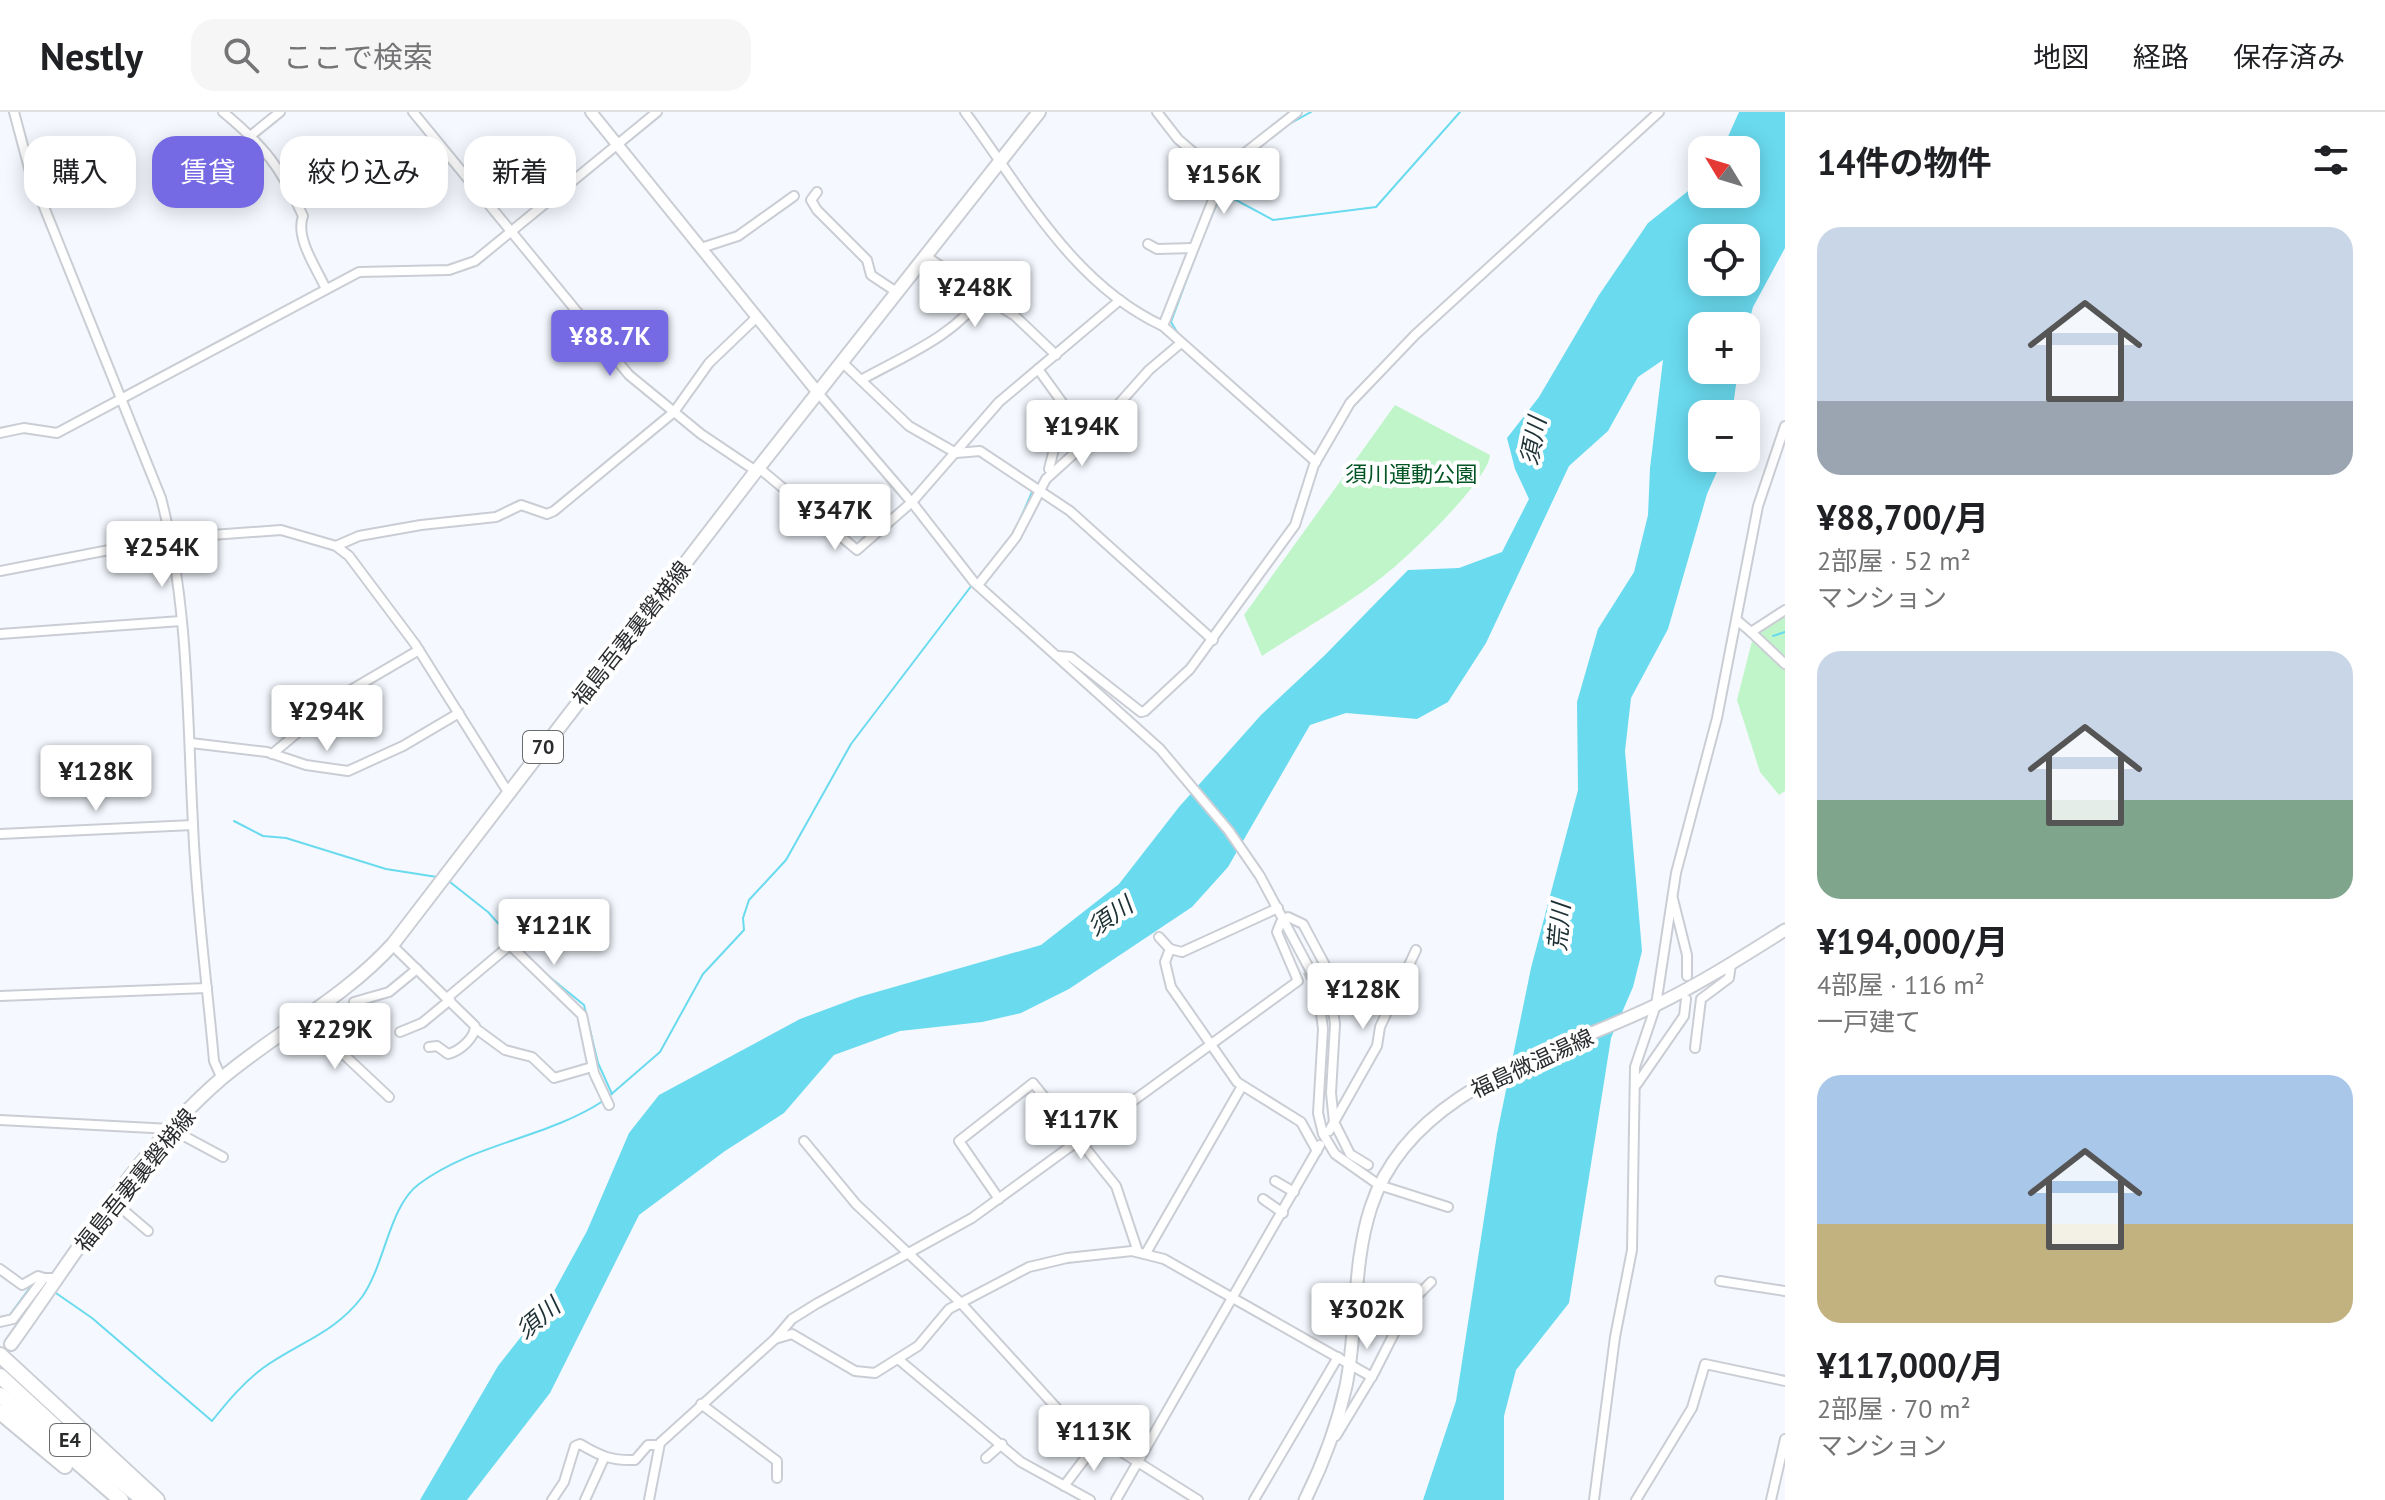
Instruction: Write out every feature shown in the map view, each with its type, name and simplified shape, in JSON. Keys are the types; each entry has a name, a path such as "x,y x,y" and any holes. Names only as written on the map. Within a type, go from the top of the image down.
{"highway":[{"path":"5,1350 157,1500"},
{"name":"E4","path":"0,1376 75,1445 144,1500"},
{"name":"E4","path":"0,1395 121,1500"},
{"path":"0,1412 109,1500"}],"main road":[{"name":"福島吾妻裏磐梯線","path":"5,1350 171,1129 222,1079 351,987 392,945 1039,112"},
{"name":"福島微温湯線","path":"1305,1500 1330,1446 1361,1249 1379,1185 1403,1150 1445,1109 1473,1089 1656,1005 1785,930"}],"street":[{"path":"14,112 30,172 161,498 171,538 191,743 193,825 207,988 214,1061 222,1079"},
{"path":"223,112 248,136"},
{"path":"250,136 280,112"},
{"path":"413,112 629,375 674,412 758,470 857,550 912,502 999,402 1120,300"},
{"path":"591,112 978,585 1160,749 1229,831 1312,969 1323,1029 1318,1098 1323,1134 1340,1160 1379,1185 1448,1207"},
{"path":"0,433 24,428 57,433 325,287 374,269 436,271 462,267 512,233 657,112"},
{"path":"965,112 1076,261 1120,300 1163,326 1316,462"},
{"path":"1157,112 1178,139 1222,177"},
{"path":"1163,326 1222,177 1236,160 1297,112"},
{"path":"1058,656 1071,657 1141,712 1190,669 1295,525 1316,462 1350,403 1415,335 1659,112"},
{"path":"264,152 283,172 303,216 299,225 325,287"},
{"path":"817,192 811,200 817,210 867,260 871,275 898,293"},
{"path":"701,248 738,236 794,196"},
{"path":"1148,244 1157,249 1193,248"},
{"path":"926,256 1015,316 1056,355"},
{"path":"861,380 957,323 973,310 982,295"},
{"path":"336,546 359,536 496,517 521,505 547,514 674,412 709,363 757,317"},
{"path":"978,585 1016,537 1039,488 1149,370 1181,343"},
{"path":"843,363 909,426 956,453 980,451 1070,511 1213,640"},
{"path":"1038,369 1085,434"},
{"path":"1049,469 1055,445 1075,419"},
{"path":"1594,1500 1615,1337 1632,1250 1635,1067 1656,1005 1673,898 1738,621 1758,506 1785,426"},
{"path":"0,571 171,538 281,530 336,546 349,556 419,650 508,792"},
{"path":"1751,632 1785,610"},
{"path":"0,634 181,621"},
{"path":"1738,621 1785,664"},
{"path":"272,754 344,694 419,650"},
{"path":"191,743 272,754 306,765 348,771 403,746 459,713"},
{"path":"0,834 193,825"},
{"path":"1673,898 1687,955 1687,976"},
{"path":"1159,937 1170,949 1189,950 1278,908"},
{"path":"1284,919 1295,918 1303,924 1334,1003 1331,1127 1350,1154 1368,1165"},
{"path":"649,1500 659,1445 775,1339 792,1319 972,1218 1302,979 1277,932 1284,919"},
{"path":"392,945 475,1028 505,1050 532,1057 554,1078 592,1067"},
{"path":"400,1032 422,1023 510,945 529,967 576,1007 585,1024 592,1067 609,1105"},
{"path":"1116,1500 1319,1148 1301,1122 1242,1086 1171,987 1165,962 1170,949"},
{"path":"1331,1127 1377,1046 1380,1027 1416,950"},
{"path":"1695,1048 1701,999 1725,983 1731,964"},
{"path":"354,1002 389,992 417,969"},
{"path":"0,996 207,988"},
{"path":"1635,1088 1684,1016 1686,999"},
{"path":"302,1022 339,1050 389,1097"},
{"path":"429,1047 437,1046 448,1054 456,1052 473,1035 475,1028"},
{"path":"999,1199 959,1141 1033,1083 1116,1186 1142,1252"},
{"path":"1142,1252 1242,1086"},
{"path":"0,1120 171,1129 223,1157"},
{"path":"804,1141 856,1204 960,1302 1057,1409 1099,1440 1198,1500"},
{"path":"1275,1181 1294,1192"},
{"path":"1263,1199 1283,1213"},
{"path":"114,1202 148,1231"},
{"path":"775,1339 792,1334 866,1375 918,1346 960,1302 1029,1267 1050,1260 1142,1252 1164,1259 1372,1377"},
{"path":"0,1269 21,1285 38,1276 58,1278"},
{"path":"0,1322 13,1319 44,1278"},
{"path":"1720,1281 1785,1291"},
{"path":"1330,1446 1372,1377 1409,1304 1431,1282"},
{"path":"898,1359 1021,1462 1090,1500"},
{"path":"1254,1500 1343,1360"},
{"path":"1636,1500 1692,1408 1705,1364 1785,1381"},
{"path":"701,1404 777,1461 777,1478"},
{"path":"1771,1500 1785,1439"},
{"path":"1064,1486 1099,1440"},
{"path":"552,1500 564,1482 575,1446 580,1444 604,1458 635,1460 648,1445 659,1445"},
{"path":"986,1458 1002,1444"},
{"path":"585,1500 604,1458"}],"green space":[{"name":"須川運動公園","path":"1395,405 1490,455 1486,467 1442,522 1388,573 1262,656 1244,615"},
{"path":"1785,613 1785,662 1754,633"},
{"path":"1752,641 1785,668 1785,791 1779,795 1760,772 1737,700"}],"water":[{"path":"1739,112 1785,112 1785,248 1760,294 1760,224 1688,224 1688,296 1759,296 1752,312 1688,312 1688,384 1736,384 1734,400 1688,400 1688,472 1717,472 1707,494 1668,629 1631,698 1625,751 1642,951 1633,987 1611,1038 1569,1303 1516,1370 1504,1416 1504,1500 1423,1500 1456,1401 1497,1134 1531,968 1578,790 1577,702 1598,629 1634,572 1648,515 1650,468 1663,360 1638,377 1608,431 1569,466 1486,643 1448,702 1417,719 1346,713 1310,725 1228,867 1192,907 1069,989 1021,1013 982,1022 900,1031 834,1055 784,1113 725,1151 639,1215 550,1393 467,1500 420,1500 498,1366 547,1304 587,1231 629,1133 659,1095 800,1019 859,997 1041,945 1119,884 1179,807 1261,715 1408,570 1459,568 1502,552 1529,499 1515,469 1507,438 1539,397 1599,295 1648,223 1688,191 1688,208 1760,208 1760,136 1728,136"}],"waterway":[{"path":"1284,127 1311,112"},
{"path":"1223,193 1273,220 1376,207 1460,112"},
{"path":"1206,229 1229,176 1248,156"},
{"path":"1180,337 1171,322 1195,257"},
{"path":"1156,359 1175,342"},
{"path":"1014,533 1032,492"},
{"path":"976,580 1000,551"},
{"path":"608,1097 660,1052 703,974 744,930 743,918 749,900 786,860 851,744 972,585"},
{"path":"1773,636 1785,632"},
{"path":"234,821 263,836 286,838 386,869 437,877"},
{"path":"450,882 488,912 531,960"},
{"path":"541,970 584,1005 598,1063 612,1094"},
{"path":"53,1291 92,1318 212,1421 256,1374 328,1329 362,1297 401,1206 419,1184 463,1159 558,1124 603,1101"},
{"path":"9,1316 34,1282"}],"tunnel":[{"path":"1305,977 1319,969"}],"water label":[{"name":"須川","path":"1533,441"},
{"name":"須川","path":"1110,916"},
{"name":"荒川","path":"1559,927"},
{"name":"須川","path":"538,1318"}]}
